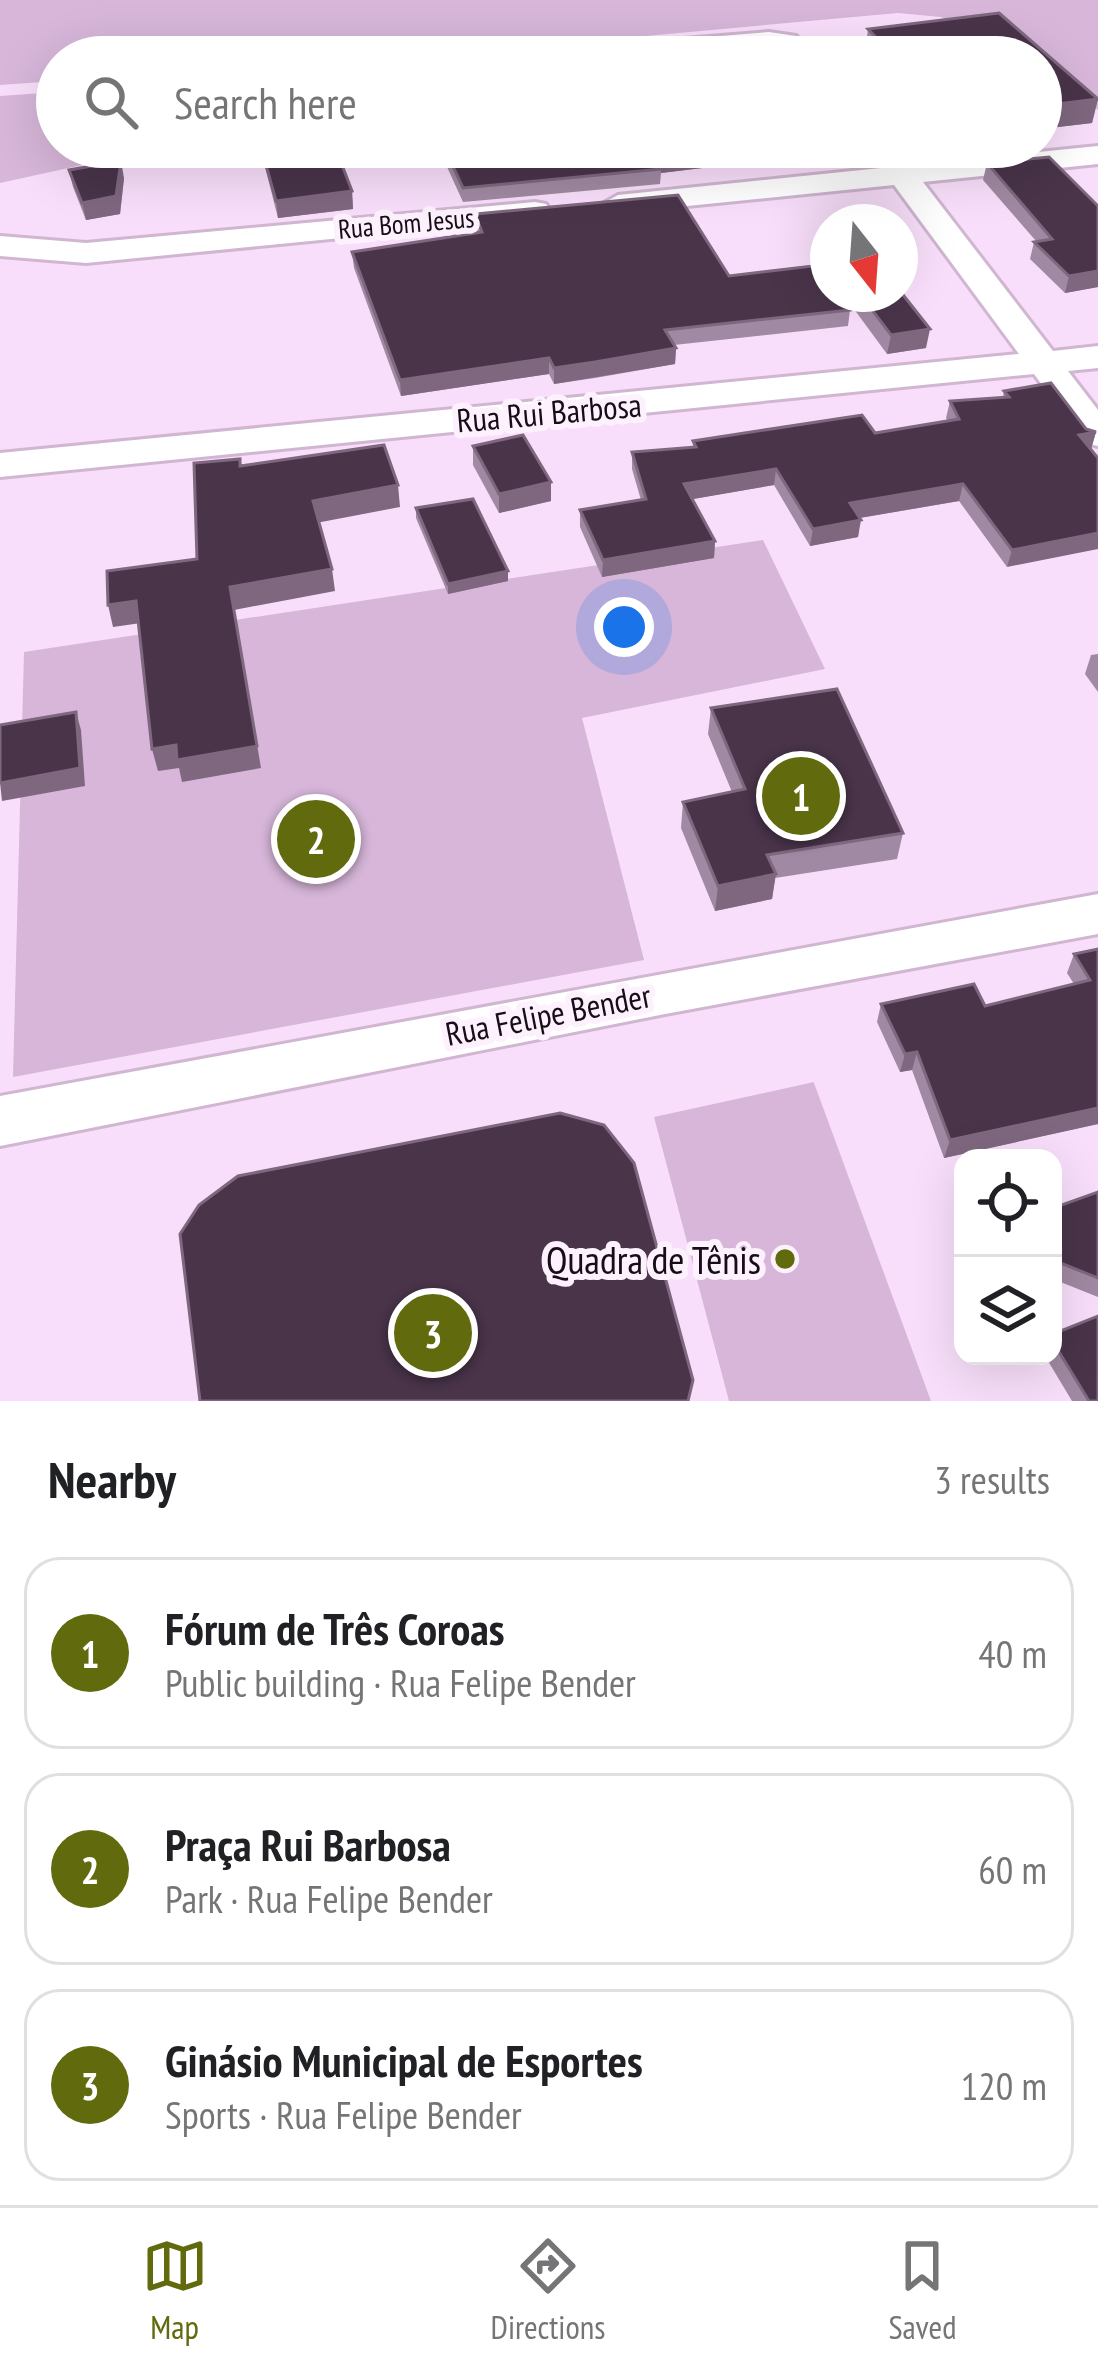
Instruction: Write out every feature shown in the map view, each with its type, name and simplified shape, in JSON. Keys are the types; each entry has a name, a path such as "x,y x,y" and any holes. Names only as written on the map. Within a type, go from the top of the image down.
{"street":[{"name":"Rua Bom Jesus","path":"1062,158 1098,154"},
{"path":"898,168 1098,435"},
{"name":"Rua Bom Jesus","path":"0,246 86,254 981,168"},
{"name":"Rua Rui Barbosa","path":"0,465 1098,357"},
{"name":"Rua Felipe Bender","path":"0,1121 1098,914"}],"shaded area":[{"path":"0,0 1098,0 1098,110 1062,77 1062,36 988,36 941,17 898,13 644,36 36,36 36,82 0,85"},
{"path":"36,93 36,168 68,168 0,183 0,96"},
{"path":"763,540 825,669 582,718 644,960 13,1077 24,652"},
{"name":"Quadra de Tênis","path":"814,1082 931,1401 729,1401 654,1117"}],"building":[{"path":"999,13 1025,36 875,36 868,29"},
{"path":"1062,68 1098,99 1062,103"},
{"path":"120,168 116,196 82,203 69,170"},
{"path":"267,168 343,168 352,191 276,201"},
{"path":"454,168 661,169 463,188"},
{"path":"991,168 1060,168 1098,206 1098,271 1069,276 1034,242 1052,239"},
{"path":"678,195 729,276 810,266 810,312 832,312 665,330 676,348 595,362 554,368 549,358 400,380 352,252 482,232 475,214"},
{"path":"874,312 917,312 930,329 891,335"},
{"path":"1051,383 1086,429 1096,432 1079,435 1098,458 1098,533 1012,550 963,484 850,503 861,520 813,529 776,469 684,484 715,541 603,560 580,510 646,499 632,452 696,447 693,441 862,415 875,433 959,419 950,401 1009,397 1004,391"},
{"path":"523,435 551,482 499,494 473,446"},
{"path":"384,445 398,485 313,501 332,569 230,587 257,746 177,760 176,745 152,749 136,601 108,605 107,571 197,559 194,463 240,459 240,466"},
{"path":"473,499 508,571 448,584 416,508"},
{"path":"837,689 903,833 767,855 776,874 718,886 683,802 745,789 711,708"},
{"path":"76,712 80,768 0,783 0,725"},
{"path":"1098,949 1098,1108 950,1140 917,1052 905,1054 881,1004 974,984 985,1006 1090,980 1074,954"},
{"path":"560,1113 604,1125 634,1163 693,1380 688,1401 200,1401 180,1234 199,1205 238,1176"},
{"path":"1098,1192 1098,1278 1062,1264 1062,1205"},
{"path":"1098,1316 1098,1401 1089,1401 1062,1357 1062,1330"}],"place":[{"name":"Fórum de Três Coroas","path":"801,796"},
{"name":"Praça Rui Barbosa","path":"316,839"},
{"name":"Quadra de Tênis","path":"785,1259"},
{"name":"Ginásio Municipal de Esportes","path":"433,1333"}]}
